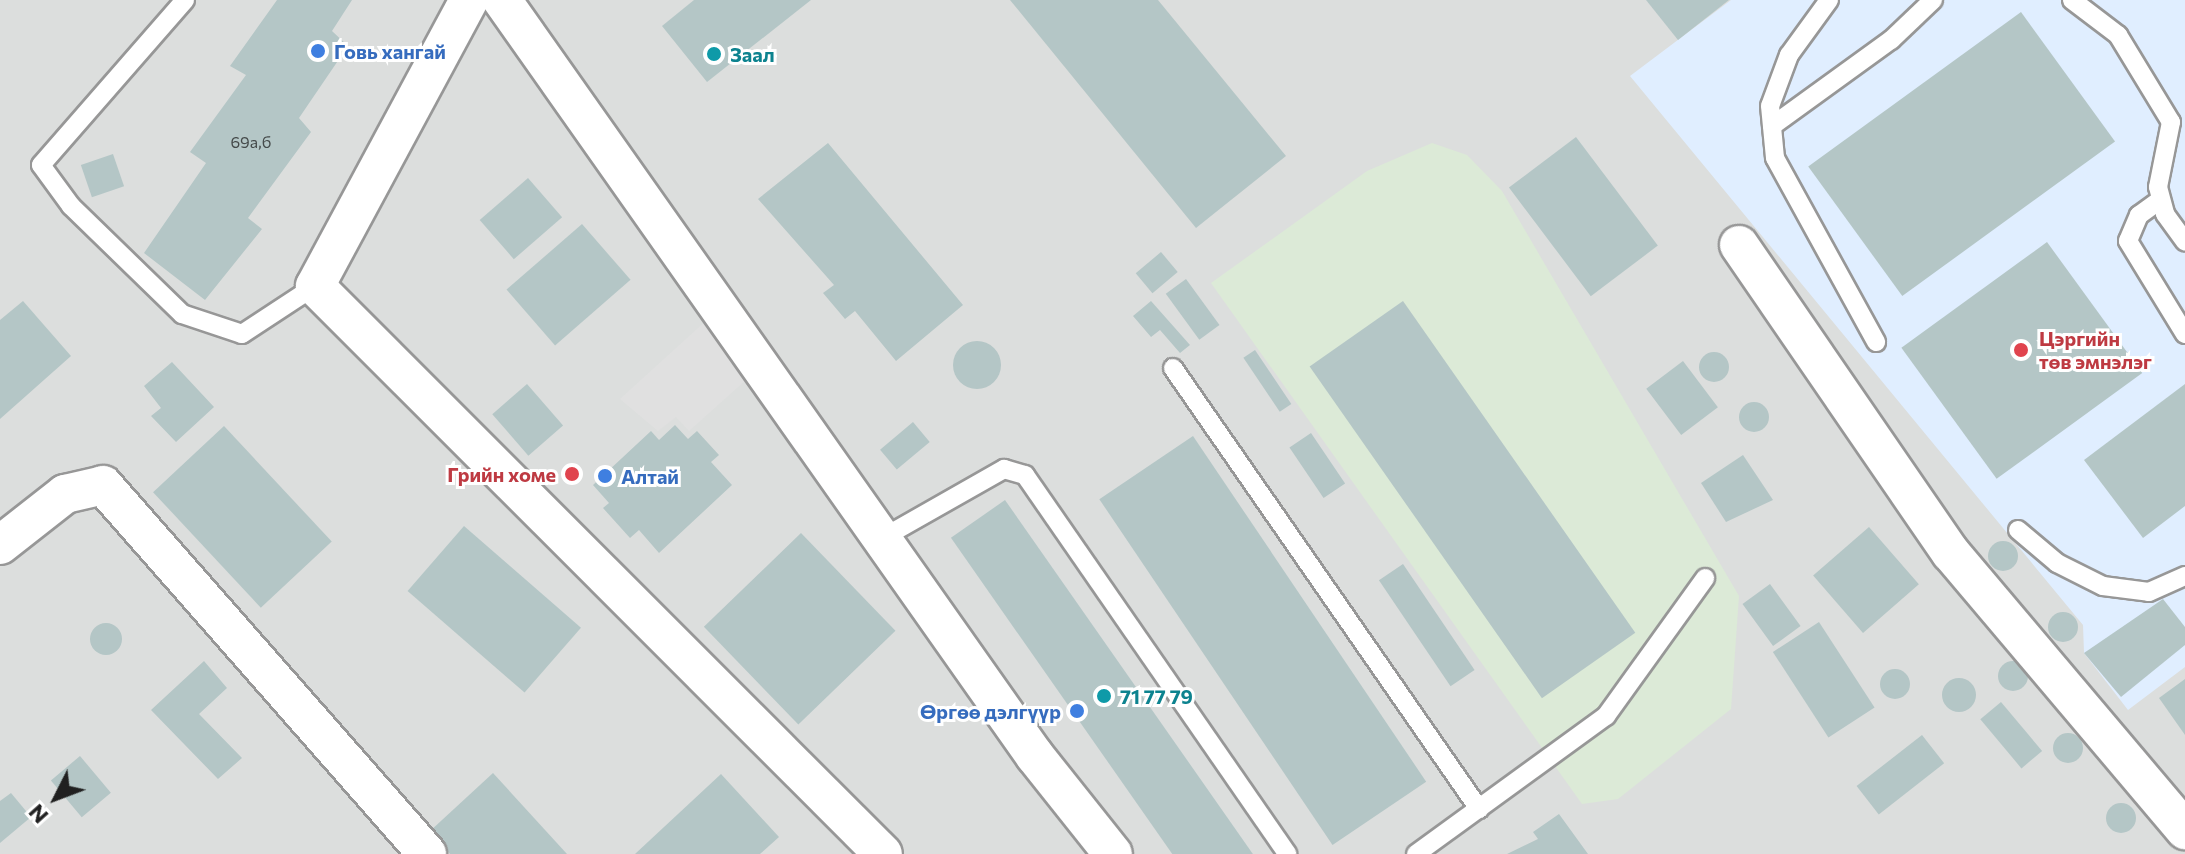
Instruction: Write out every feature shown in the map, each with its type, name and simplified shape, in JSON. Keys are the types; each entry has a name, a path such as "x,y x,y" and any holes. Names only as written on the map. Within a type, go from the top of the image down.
{"street":[{"path":"469,0 315,286 883,854"},
{"path":"502,0 886,536 1035,756 1113,854"},
{"path":"1739,245 1951,553 2185,830"},
{"path":"0,545 65,494 103,485 427,854"}],"lane":[{"path":"185,0 41,165 71,206 182,314 242,334 315,286"},
{"path":"1829,0 1789,55 1770,106 1775,158 1876,342"},
{"path":"1772,126 1891,40 1933,0"},
{"path":"2072,0 2118,35 2171,122 2160,200 2185,242"},
{"path":"2160,200 2139,215 2128,241 2185,334"},
{"path":"1173,368 1479,809"},
{"path":"886,536 1004,469 1025,475 1287,854"},
{"path":"2018,530 2057,563 2103,586 2149,592 2185,576"},
{"path":"1416,854 1606,716 1705,578"}],"shaded area":[{"path":"0,0 2185,0 2185,854 0,854"},
{"name":"Цэргийн төв эмнэлэг","path":"1731,0 2185,0 2185,667 2128,710 2084,653 2083,625 1630,76"},
{"path":"1432,143 1467,155 1502,191 1739,596 1731,709 1618,799 1582,804 1211,283 1367,171"},
{"path":"708,319 757,370 689,431 676,417 658,431 620,399"}],"building":[{"path":"277,0 352,0 332,31 348,46 299,118 311,132 248,218 262,229 205,300 144,253 206,163 190,152 246,75 230,66"},
{"name":"Заал","path":"694,0 811,0 707,82 662,26"},
{"path":"1010,0 1158,0 1286,156 1196,228"},
{"path":"1646,0 1729,0 1678,40"},
{"path":"2021,12 2115,141 1902,296 1808,167"},
{"path":"1576,137 1658,246 1591,296 1509,188"},
{"path":"828,143 963,305 896,361 855,311 845,319 823,293 834,285 758,199"},
{"path":"113,154 124,186 92,197 81,165"},
{"path":"528,178 562,217 514,259 480,220"},
{"path":"582,224 631,280 555,345 507,290"},
{"path":"2047,242 2142,373 1997,479 1901,348"},
{"path":"1161,252 1178,272 1152,293 1136,273"},
{"path":"1186,279 1220,325 1199,340 1166,294"},
{"path":"23,301 71,356 0,419 0,320"},
{"path":"1151,301 1190,345 1180,353 1160,330 1151,337 1133,316"},
{"path":"1403,301 1635,633 1542,698 1310,366"},
{"path":"977,341 986,342 994,348 1000,356 1000,374 994,382 986,388 977,389 968,388 960,382 954,374 953,365 954,356 960,348 968,342"},
{"path":"1255,350 1291,404 1280,412 1243,358"},
{"path":"1714,352 1725,356 1729,367 1725,378 1714,382 1703,378 1699,367 1703,356"},
{"path":"1683,361 1718,407 1681,435 1646,389"},
{"path":"172,362 214,407 176,442 151,416 161,408 144,386"},
{"path":"527,384 563,426 528,456 492,414"},
{"path":"2185,384 2185,506 2143,538 2084,460"},
{"path":"1754,402 1765,406 1769,417 1765,428 1754,432 1743,428 1739,417 1743,406"},
{"path":"913,422 930,442 897,470 880,450"},
{"path":"675,425 688,439 697,431 719,455 711,462 732,485 659,553 639,530 630,538 603,508 609,503 593,485 651,431 659,440"},
{"path":"224,426 332,542 261,608 153,492"},
{"path":"1311,433 1345,484 1324,498 1289,448"},
{"path":"1193,436 1426,782 1333,845 1099,499"},
{"path":"1743,455 1773,500 1726,522 1701,483"},
{"name":"71 77 79","path":"1005,500 1253,854 1172,854 951,538"},
{"path":"464,526 581,628 525,693 408,591"},
{"path":"1869,527 1919,584 1863,633 1813,576"},
{"path":"801,533 895,631 798,725 704,627"},
{"path":"2003,541 2014,545 2018,556 2014,567 2003,571 1992,567 1988,556 1992,545"},
{"path":"1403,564 1475,670 1451,686 1379,580"},
{"path":"1770,584 1801,626 1773,646 1742,604"},
{"path":"2163,599 2185,627 2185,645 2121,697 2084,653"},
{"path":"2063,612 2074,616 2078,627 2074,638 2063,642 2052,638 2048,627 2052,616"},
{"path":"1819,622 1875,708 1828,737 1773,652"},
{"path":"106,623 117,628 122,639 117,650 106,655 95,650 90,639 95,628"},
{"path":"204,661 227,688 199,714 242,758 218,779 151,710"},
{"path":"2013,661 2024,665 2028,676 2024,687 2013,691 2002,687 1998,676 2002,665"},
{"path":"1895,669 1906,673 1910,684 1906,695 1895,699 1884,695 1880,684 1884,673"},
{"path":"1959,678 1971,683 1976,695 1971,707 1959,712 1947,707 1942,695 1947,683"},
{"path":"2185,679 2185,735 2159,698"},
{"path":"2001,702 2042,751 2021,768 1980,719"},
{"path":"2068,733 2079,737 2083,748 2079,759 2068,763 2057,759 2053,748 2057,737"},
{"path":"1922,735 1944,763 1879,814 1857,786"},
{"path":"80,756 111,793 82,817 51,780"},
{"path":"493,773 567,854 450,854 429,832"},
{"path":"721,774 779,837 760,854 635,854"},
{"path":"11,793 31,817 0,843 0,801"},
{"path":"2121,803 2132,807 2136,818 2132,829 2121,833 2110,829 2106,818 2110,807"},
{"path":"1559,814 1588,854 1507,854 1538,839 1533,832"}],"place":[{"name":"Говь хангай","path":"318,51"},
{"name":"Заал","path":"714,54"},
{"name":"Цэргийн төв эмнэлэг","path":"2021,350"},
{"name":"Грийн хоме","path":"572,474"},
{"name":"Алтай","path":"605,476"},
{"name":"71 77 79","path":"1104,696"},
{"name":"Өргөө дэлгүүр","path":"1077,711"}]}
